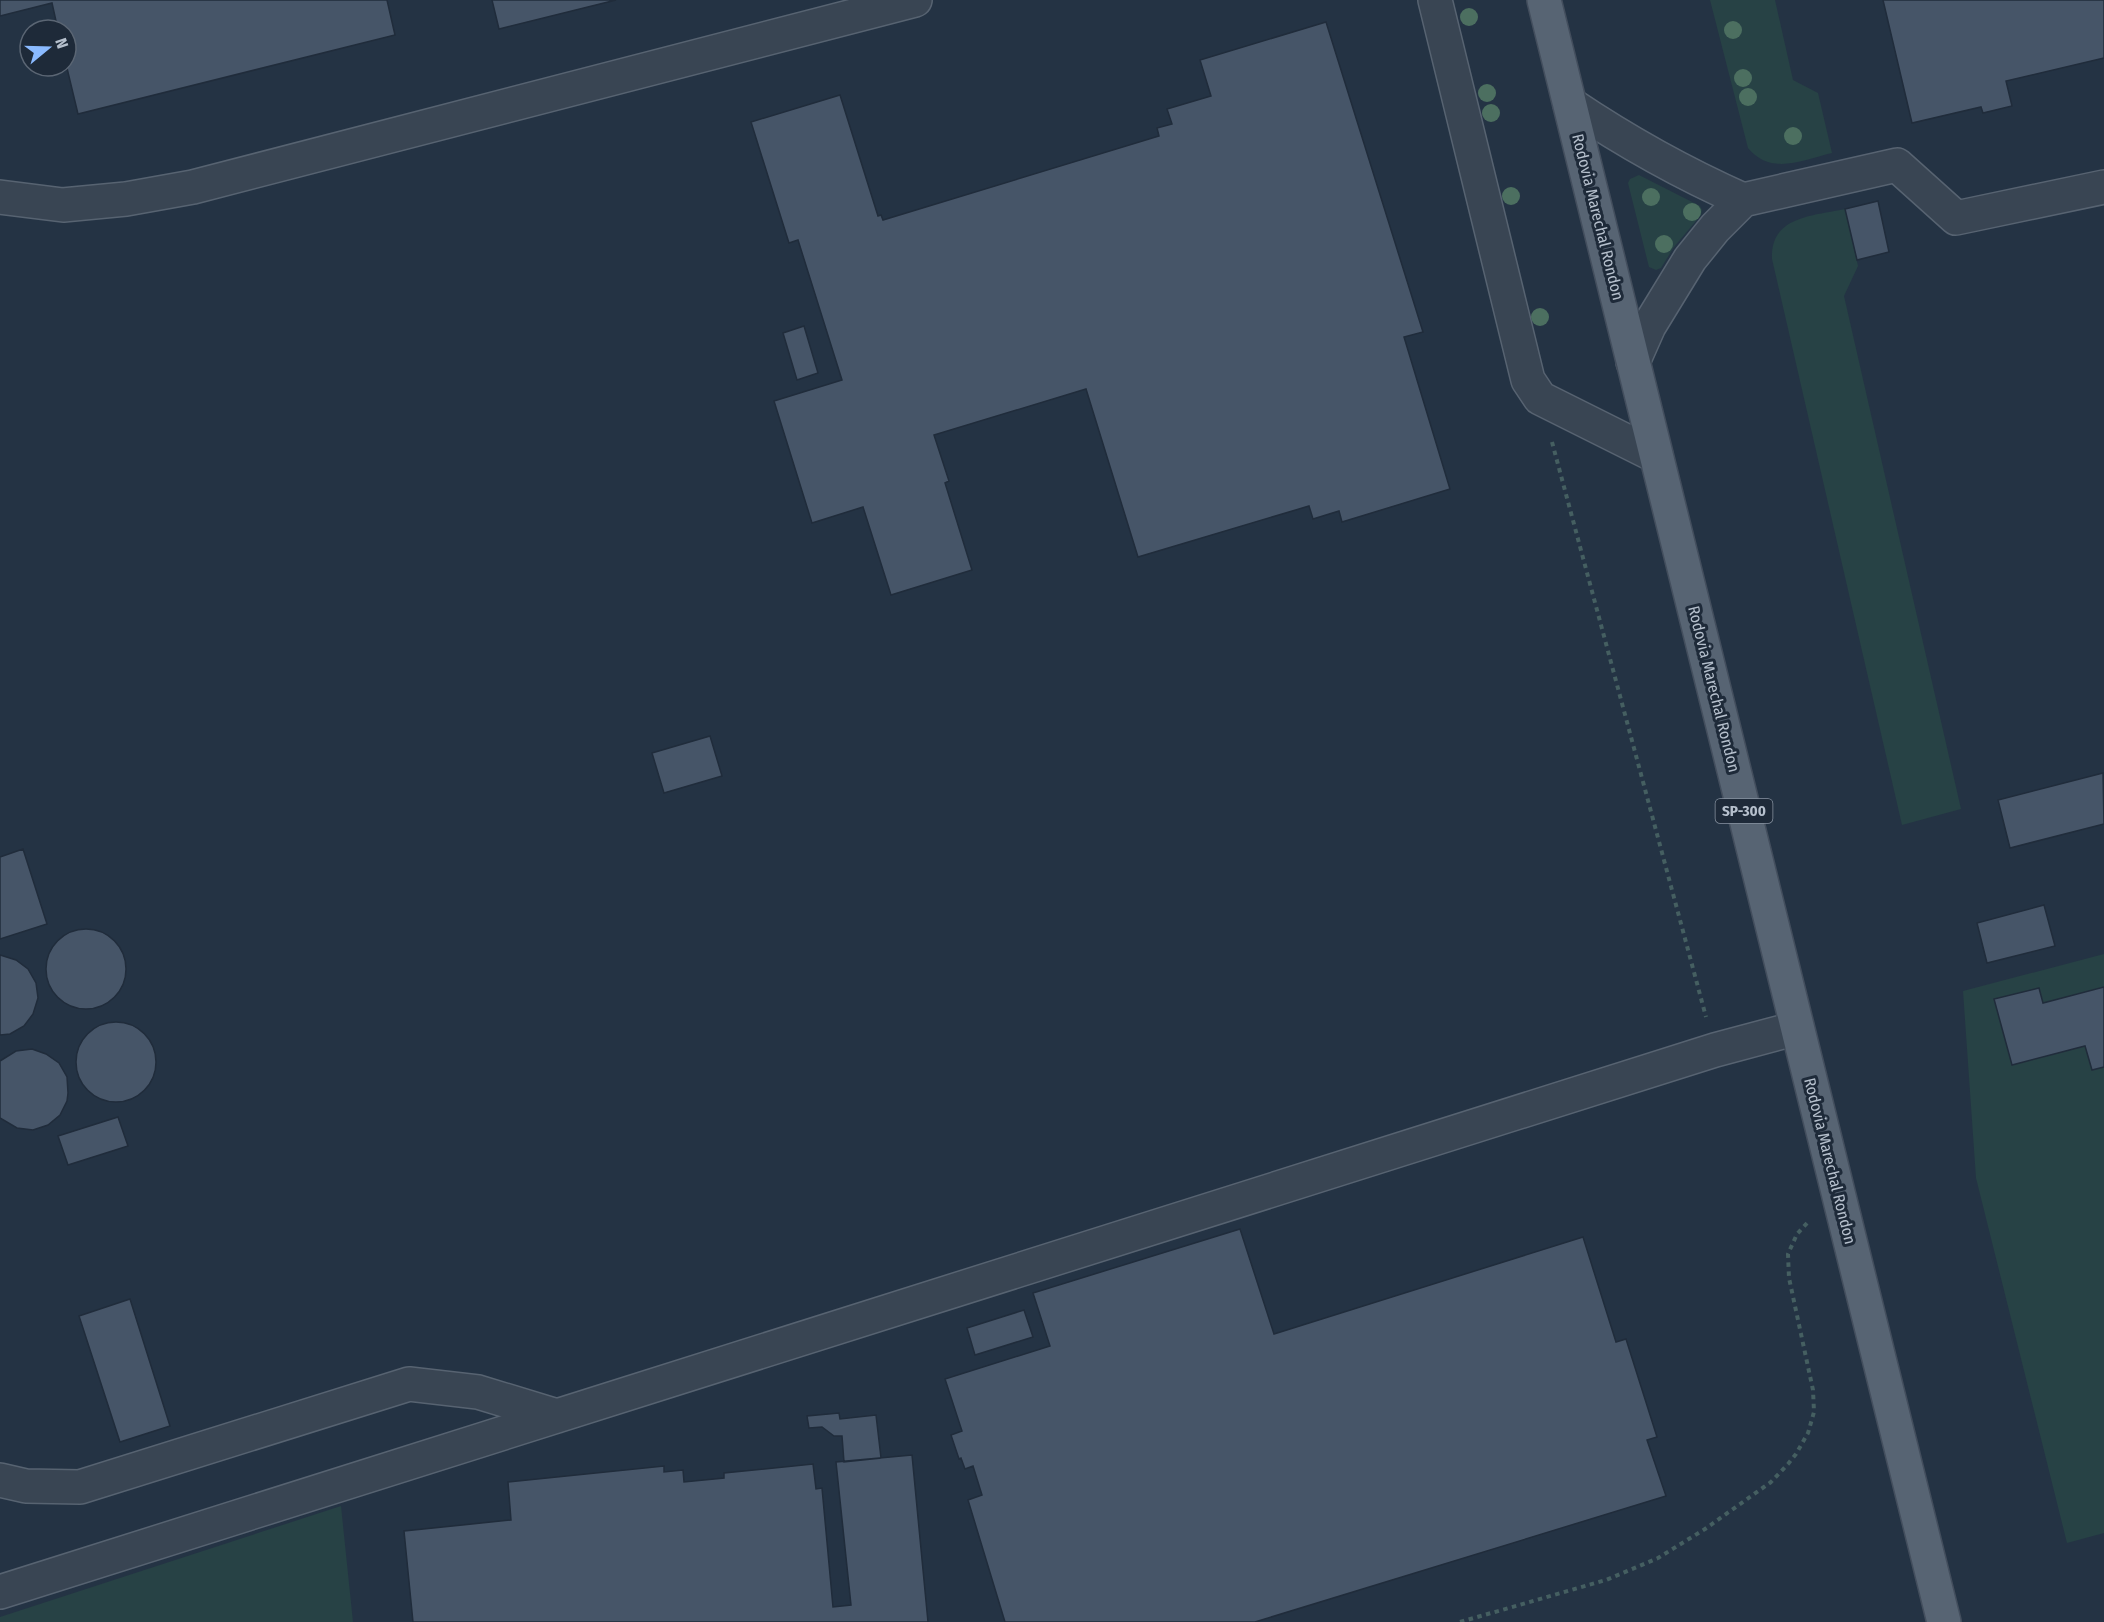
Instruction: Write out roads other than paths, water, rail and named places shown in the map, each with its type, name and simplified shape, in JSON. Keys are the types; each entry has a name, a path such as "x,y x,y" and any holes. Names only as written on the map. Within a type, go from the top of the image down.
{"main road":[{"name":"Rodovia Marechal Rondon","path":"1544,0 1944,1622"}],"street":[{"path":"0,197 63,205 126,199 193,187 915,0"},
{"path":"1435,0 1528,380 1540,398 1656,456"},
{"path":"1570,104 1611,132 1654,157 1743,200"},
{"path":"1633,362 1649,326 1690,259 1715,228 1743,200 1897,165 1956,218 2104,187"},
{"path":"0,1592 1715,1050 1797,1028"},
{"path":"0,1480 26,1486 80,1487 409,1384 478,1392 556,1416"}]}
